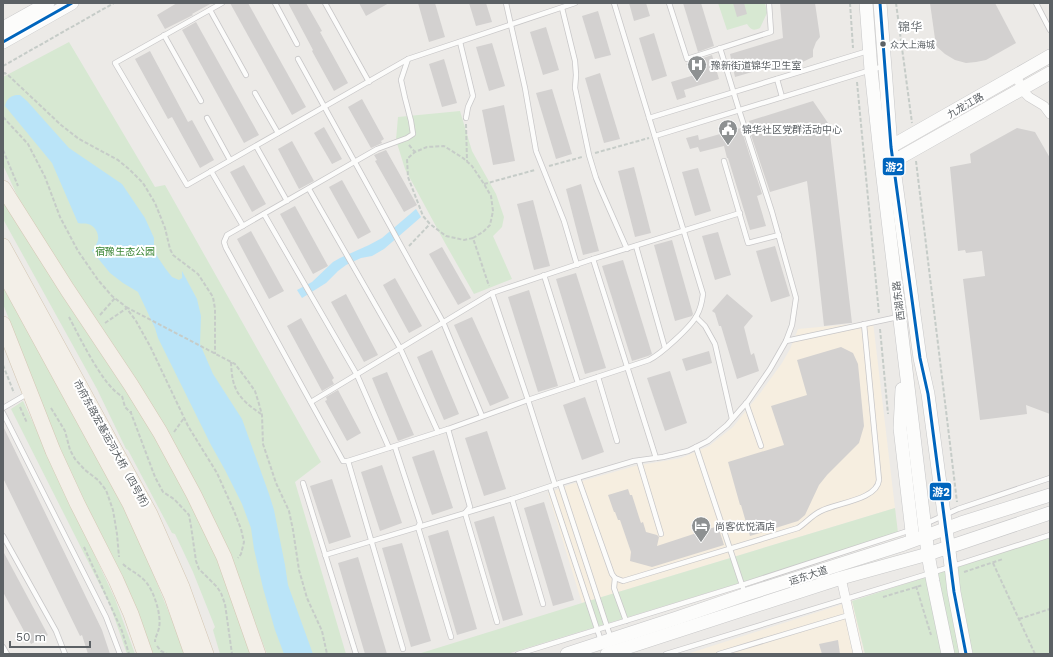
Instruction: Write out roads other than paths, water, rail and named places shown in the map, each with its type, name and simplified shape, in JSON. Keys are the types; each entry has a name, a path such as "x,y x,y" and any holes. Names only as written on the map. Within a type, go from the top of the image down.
{"main road":[{"path":"3,28 48,3"},
{"path":"3,42 72,3"},
{"name":"西湖东路","path":"866,3 871,70 886,150 893,161 920,358 928,394 948,547 952,566 954,592 966,654"},
{"name":"西湖东路","path":"880,3 884,66 886,150 882,168 928,554 948,654"},
{"name":"九龙江路","path":"886,150 1050,56"},
{"name":"九龙江路","path":"882,168 1050,73"},
{"path":"3,188 160,432 194,495 224,558 258,654"},
{"name":"市府东路宏基运河大桥（四号桥）","path":"3,246 150,514 182,587 206,654"},
{"name":"市府东路宏基运河大桥（四号桥）","path":"3,271 130,504 172,597 192,654"},
{"path":"3,324 54,451 77,503 116,580 145,654"},
{"path":"904,353 900,428 912,535"},
{"name":"运东大道","path":"607,646 744,590 912,535 945,522 1050,495"},
{"name":"运东大道","path":"567,654 607,646 928,554 1050,513"}],"street":[{"path":"1016,76 1029,97 1044,106 1050,114"},
{"path":"841,578 858,654"}],"lane":[{"path":"222,3 115,63 187,185 408,59 575,3"},
{"path":"275,3 297,44"},
{"path":"325,3 369,82"},
{"path":"506,3 525,88 536,151 564,221 577,265"},
{"path":"408,59 401,80 413,134 407,138 377,149 227,235 224,242 343,461 348,461 448,429 528,400 649,360 686,329 696,317 701,307 703,294 614,3"},
{"path":"669,3 687,59 771,32 768,3"},
{"path":"1036,3 1050,30"},
{"path":"564,6 575,61 575,88 589,155 596,178 627,249"},
{"path":"210,10 246,75"},
{"path":"164,35 201,101"},
{"path":"460,42 473,96 468,107 466,118"},
{"path":"649,118 883,46"},
{"path":"325,555 578,478 639,461 688,451 708,441 727,426 746,403 770,369 786,341 792,325 796,298 779,235 720,48"},
{"path":"298,59 443,322 482,416"},
{"path":"655,136 884,66"},
{"path":"776,79 782,97"},
{"path":"256,93 278,133"},
{"path":"207,118 230,160"},
{"path":"256,146 287,201"},
{"path":"724,161 748,243 779,235"},
{"path":"212,171 243,226"},
{"path":"309,188 400,348 438,432"},
{"path":"311,402 492,293 593,259 740,213"},
{"path":"264,214 357,375 389,448"},
{"path":"636,246 665,348"},
{"path":"593,259 656,458"},
{"path":"544,275 578,384"},
{"path":"492,293 555,485 597,629 607,646"},
{"path":"786,341 900,316"},
{"path":"696,317 705,326 715,344 732,419"},
{"path":"578,478 612,574 616,578 623,581 798,528 821,510 856,500 875,490 879,480 864,324"},
{"path":"598,377 617,441"},
{"path":"3,408 30,392"},
{"path":"746,403 761,446"},
{"path":"3,413 106,617 120,654"},
{"path":"448,429 470,507 465,513"},
{"path":"395,446 420,523 418,527 451,637"},
{"path":"518,654 672,606 744,590 696,447"},
{"path":"348,461 403,649"},
{"path":"639,461 661,534"},
{"path":"945,522 958,509 1050,478"},
{"path":"303,483 356,654"},
{"path":"555,485 606,626 607,646"},
{"path":"512,499 543,604"},
{"path":"465,513 497,622"},
{"path":"666,654 1050,535"},
{"path":"3,536 56,631 65,654"},
{"path":"616,578 614,588 626,621"},
{"path":"719,654 849,614"},
{"path":"3,647 7,654"}],"water":[{"path":"16,95 20,95 27,101 69,148 122,184 145,218 154,238 157,256 172,277 179,280 182,278 182,271 197,299 201,316 200,344 213,374 242,419 274,510 288,585 313,654 284,654 275,630 263,588 251,528 242,504 158,338 155,328 138,292 110,273 92,251 98,240 96,230 93,226 78,223 52,163 5,106 9,99"},
{"path":"416,209 421,217 384,249 372,256 361,258 346,265 326,283 302,298 297,290 312,282 333,262 382,238"}],"place":[{"name":"众大上海城","path":"883,44"},
{"name":"豫新街道锦华卫生室","path":"697,82"},
{"name":"锦华社区党群活动中心","path":"728,146"},
{"name":"尚客优悦酒店","path":"701,543"}],"district":[{"name":"锦华","path":"910,27"}],"park label":[{"name":"宿豫生态公园","path":"125,251"}]}
